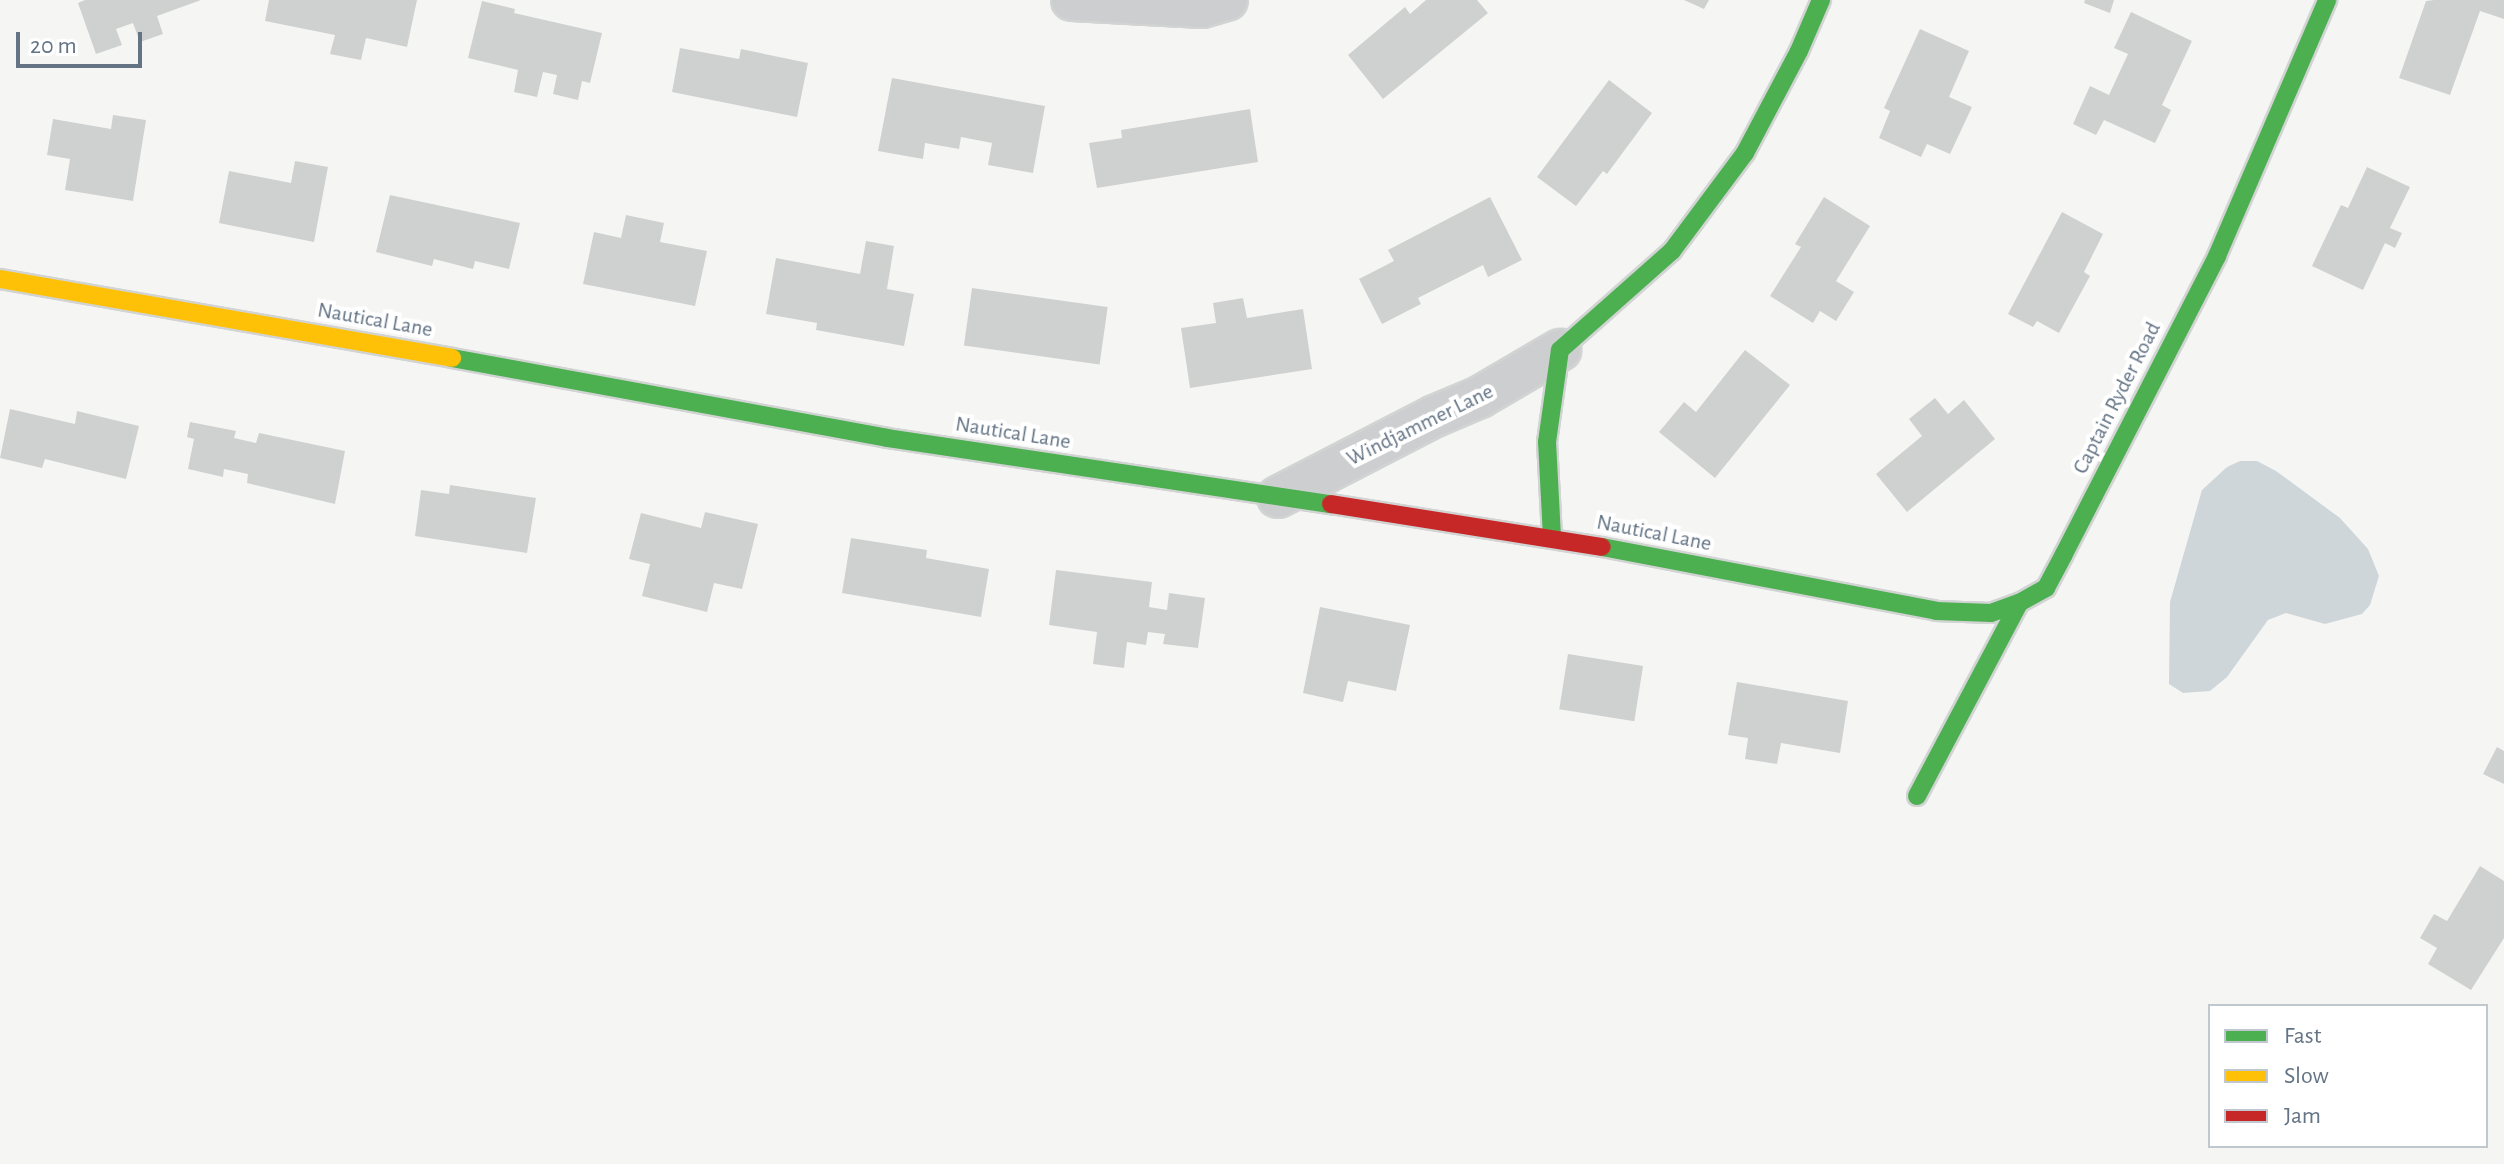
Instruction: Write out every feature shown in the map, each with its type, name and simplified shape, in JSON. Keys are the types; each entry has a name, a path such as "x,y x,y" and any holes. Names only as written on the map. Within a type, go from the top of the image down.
{"street":[{"path":"1080,1 1202,7 1227,0"},
{"name":"Windjammer Lane","path":"1278,497 1435,416 1480,397 1560,350 1672,251 1745,153 1799,51 1821,0"},
{"name":"Captain Ryder Road","path":"1917,796 2019,603 2046,588 2217,256 2327,0"},
{"name":"Nautical Lane","path":"0,279 697,401 887,438 1552,537 1936,611 1991,613 2019,603"},
{"path":"1552,537 1547,442 1551,395 1560,350"}],"shaded area":[{"path":"2240,461 2257,461 2276,471 2340,518 2368,549 2379,576 2370,605 2362,614 2325,624 2286,613 2268,620 2227,677 2210,691 2183,693 2169,684 2170,602 2202,490 2227,467"}],"building":[{"path":"85,0 201,0 157,16 163,34 140,42 133,23 116,29 122,45 96,54 78,3"},
{"path":"269,0 417,0 407,47 366,38 361,60 330,54 335,35 265,21"},
{"path":"1426,0 1477,0 1488,13 1383,99 1348,55 1405,7 1410,14"},
{"path":"1684,0 1709,0 1704,9"},
{"path":"2085,0 2114,0 2110,13 2084,3"},
{"path":"2504,0 2504,19 2480,11 2450,95 2399,78 2426,1"},
{"path":"482,1 515,9 514,13 602,33 590,83 582,81 578,100 553,94 557,75 543,72 537,97 514,92 518,70 468,58"},
{"path":"2131,12 2192,41 2162,105 2171,110 2155,143 2104,120 2096,135 2073,124 2090,86 2109,95 2128,54 2114,48"},
{"path":"1920,29 1969,51 1949,97 1972,107 1950,154 1927,144 1921,157 1879,138 1890,111 1884,108"},
{"path":"680,48 739,59 741,49 808,63 797,117 672,92"},
{"path":"892,78 1045,106 1033,173 988,165 992,143 961,137 959,149 925,143 923,159 878,151"},
{"path":"1609,80 1652,113 1607,174 1603,171 1576,206 1537,177"},
{"path":"1250,109 1258,162 1097,188 1089,143 1122,138 1121,130"},
{"path":"113,115 146,120 133,201 65,190 70,159 47,155 53,119 111,129"},
{"path":"295,161 328,167 314,242 219,223 229,171 291,183"},
{"path":"2367,167 2410,187 2390,228 2402,233 2395,248 2385,243 2363,290 2312,266 2341,205 2348,208"},
{"path":"390,195 520,223 509,269 475,261 473,269 434,259 432,266 376,252"},
{"path":"1490,197 1522,260 1488,277 1483,265 1418,298 1421,304 1382,324 1359,279 1394,261 1388,250"},
{"path":"1824,197 1870,226 1836,281 1854,292 1836,321 1820,311 1813,323 1770,296 1801,247 1795,244"},
{"path":"2062,212 2103,234 2084,272 2090,276 2059,333 2037,321 2033,327 2008,314"},
{"path":"626,215 664,223 660,242 707,251 695,306 583,284 594,232 621,238"},
{"path":"866,241 894,246 887,289 914,294 904,346 816,330 817,323 766,314 776,258 860,274"},
{"path":"972,288 1108,307 1100,365 964,345"},
{"path":"1243,298 1247,318 1303,309 1312,369 1190,388 1181,328 1216,323 1213,303"},
{"path":"1745,350 1790,385 1715,478 1659,432 1684,402 1696,412"},
{"path":"1935,398 1948,414 1964,400 1995,439 1907,512 1876,474 1922,436 1909,419"},
{"path":"10,409 75,424 77,411 139,426 126,479 45,459 42,468 0,458"},
{"path":"190,422 236,431 234,438 256,443 259,433 345,451 335,504 247,483 248,474 224,469 223,477 188,469 194,439 187,437"},
{"path":"450,485 536,498 527,553 415,536 421,490 449,494"},
{"path":"705,512 758,524 742,589 714,583 707,612 642,596 650,564 629,559 641,513 701,528"},
{"path":"851,538 927,550 926,558 989,569 981,617 842,593"},
{"path":"1056,570 1152,582 1149,607 1167,610 1169,593 1205,598 1198,648 1163,644 1165,634 1148,632 1146,645 1127,642 1124,668 1093,664 1097,632 1049,625"},
{"path":"1320,607 1410,625 1396,691 1348,681 1343,702 1303,693"},
{"path":"1568,654 1643,666 1634,721 1559,709"},
{"path":"1737,682 1848,701 1840,753 1781,743 1777,764 1745,759 1748,738 1728,735"},
{"path":"2497,747 2504,751 2504,784 2483,774"},
{"path":"2480,866 2504,881 2504,938 2471,990 2428,964 2437,948 2420,938 2434,914 2447,921"}],"traffic: fast":[{"path":"1552,537 1547,442 1560,350 1672,251 1745,153 1799,51 1821,0"},
{"path":"1917,796 2019,603 2046,588 2064,554 2217,256 2327,0"},
{"path":"452,358 887,438 1331,504"},
{"path":"1602,547 1936,611 1991,613 2019,603"}],"traffic: slow":[{"path":"0,279 452,358"}],"traffic: jam":[{"path":"1331,504 1602,547"}]}
